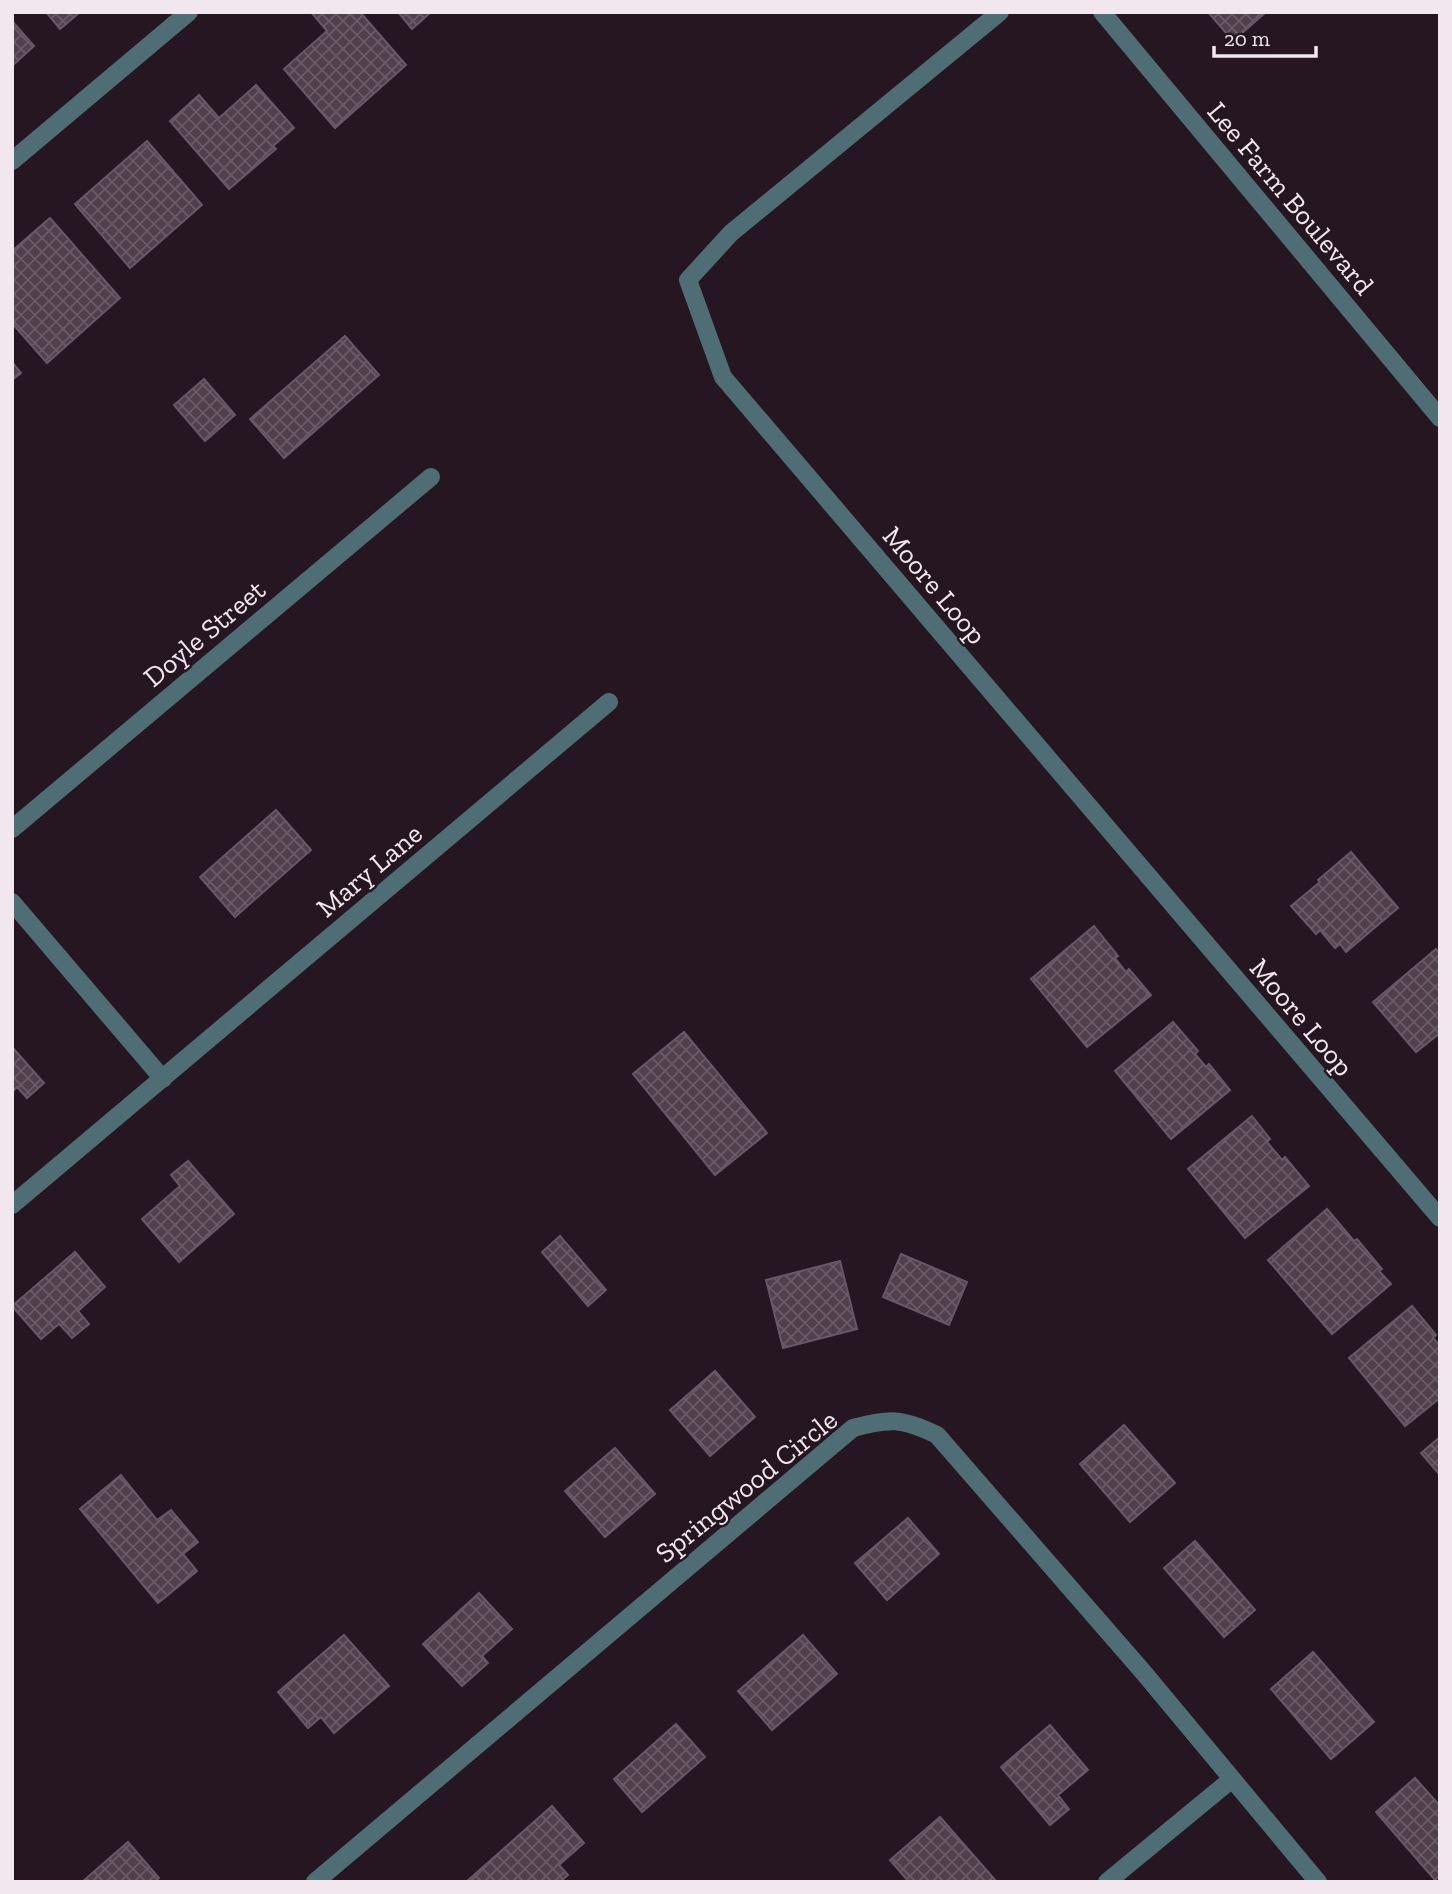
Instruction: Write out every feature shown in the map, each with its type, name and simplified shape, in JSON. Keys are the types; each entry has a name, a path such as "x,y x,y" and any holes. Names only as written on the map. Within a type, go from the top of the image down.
{"street":[{"path":"12,161 189,12"},
{"name":"Moore Loop","path":"1000,12 731,233 688,280 723,377 1440,1218"},
{"name":"Lee Farm Boulevard","path":"1102,12 1440,418"},
{"name":"Doyle Street","path":"12,830 430,477"},
{"name":"Mary Lane","path":"12,1205 608,702"},
{"path":"12,902 163,1079"},
{"name":"Springwood Circle","path":"315,1882 853,1428 883,1420 913,1423 937,1435 1318,1882"},
{"path":"1107,1882 1232,1779"}],"building":[{"path":"46,12 80,12 60,29"},
{"path":"311,12 360,12 406,65 335,128 284,69 327,31"},
{"path":"398,12 431,12 412,29"},
{"path":"1208,12 1266,12 1233,41"},
{"path":"12,21 34,46 12,66"},
{"path":"256,85 294,128 273,146 276,149 229,189 170,121 199,95 219,118"},
{"path":"147,141 202,205 130,268 75,204"},
{"path":"50,218 120,298 47,363 12,323 12,251"},
{"path":"345,336 379,375 284,458 250,419"},
{"path":"12,362 21,373 12,380"},
{"path":"204,379 235,415 205,441 174,405"},
{"path":"276,810 311,850 235,917 200,877"},
{"path":"1351,852 1398,908 1346,952 1340,944 1335,948 1320,930 1316,934 1291,906"},
{"path":"1094,926 1118,956 1115,958 1126,972 1129,969 1151,995 1087,1047 1031,979"},
{"path":"1436,949 1440,954 1440,1033 1416,1052 1373,1002"},
{"path":"1173,1022 1198,1051 1195,1054 1206,1067 1209,1064 1230,1090 1171,1139 1115,1071"},
{"path":"684,1032 767,1133 715,1175 633,1074"},
{"path":"12,1047 44,1083 27,1098 17,1087 12,1092"},
{"path":"1252,1116 1270,1139 1267,1142 1282,1160 1285,1157 1309,1186 1245,1238 1188,1169"},
{"path":"188,1161 234,1214 179,1262 142,1219 180,1186 171,1175"},
{"path":"1327,1209 1354,1241 1357,1239 1391,1284 1332,1334 1268,1260"},
{"path":"560,1236 606,1290 588,1306 542,1252"},
{"path":"75,1252 105,1287 78,1311 89,1324 72,1338 59,1324 41,1339 12,1306"},
{"path":"901,1254 967,1282 949,1325 883,1297"},
{"path":"840,1261 857,1329 783,1348 766,1280"},
{"path":"1412,1306 1436,1335 1433,1338 1440,1346 1440,1398 1405,1426 1349,1358"},
{"path":"715,1371 755,1417 710,1456 670,1410"},
{"path":"1124,1425 1175,1483 1130,1522 1080,1464"},
{"path":"1440,1437 1440,1475 1421,1453"},
{"path":"615,1448 655,1494 605,1537 565,1491"},
{"path":"121,1475 157,1520 171,1510 198,1542 183,1554 197,1571 158,1603 80,1509"},
{"path":"908,1518 939,1554 887,1600 855,1563"},
{"path":"1195,1541 1255,1610 1224,1637 1164,1568"},
{"path":"479,1593 512,1629 482,1656 488,1663 462,1686 423,1644"},
{"path":"344,1635 389,1686 334,1733 321,1717 308,1728 278,1692"},
{"path":"803,1635 837,1674 772,1730 738,1691"},
{"path":"1313,1652 1374,1722 1331,1759 1271,1689"},
{"path":"676,1724 705,1757 642,1812 614,1779"},
{"path":"1050,1725 1088,1770 1058,1795 1069,1809 1050,1825 1001,1767"},
{"path":"1415,1778 1440,1806 1440,1875 1435,1880 1376,1812"},
{"path":"552,1806 584,1843 559,1865 568,1875 560,1882 466,1882"},
{"path":"940,1817 995,1882 909,1882 890,1860"},
{"path":"128,1842 159,1878 155,1882 82,1882"}]}
